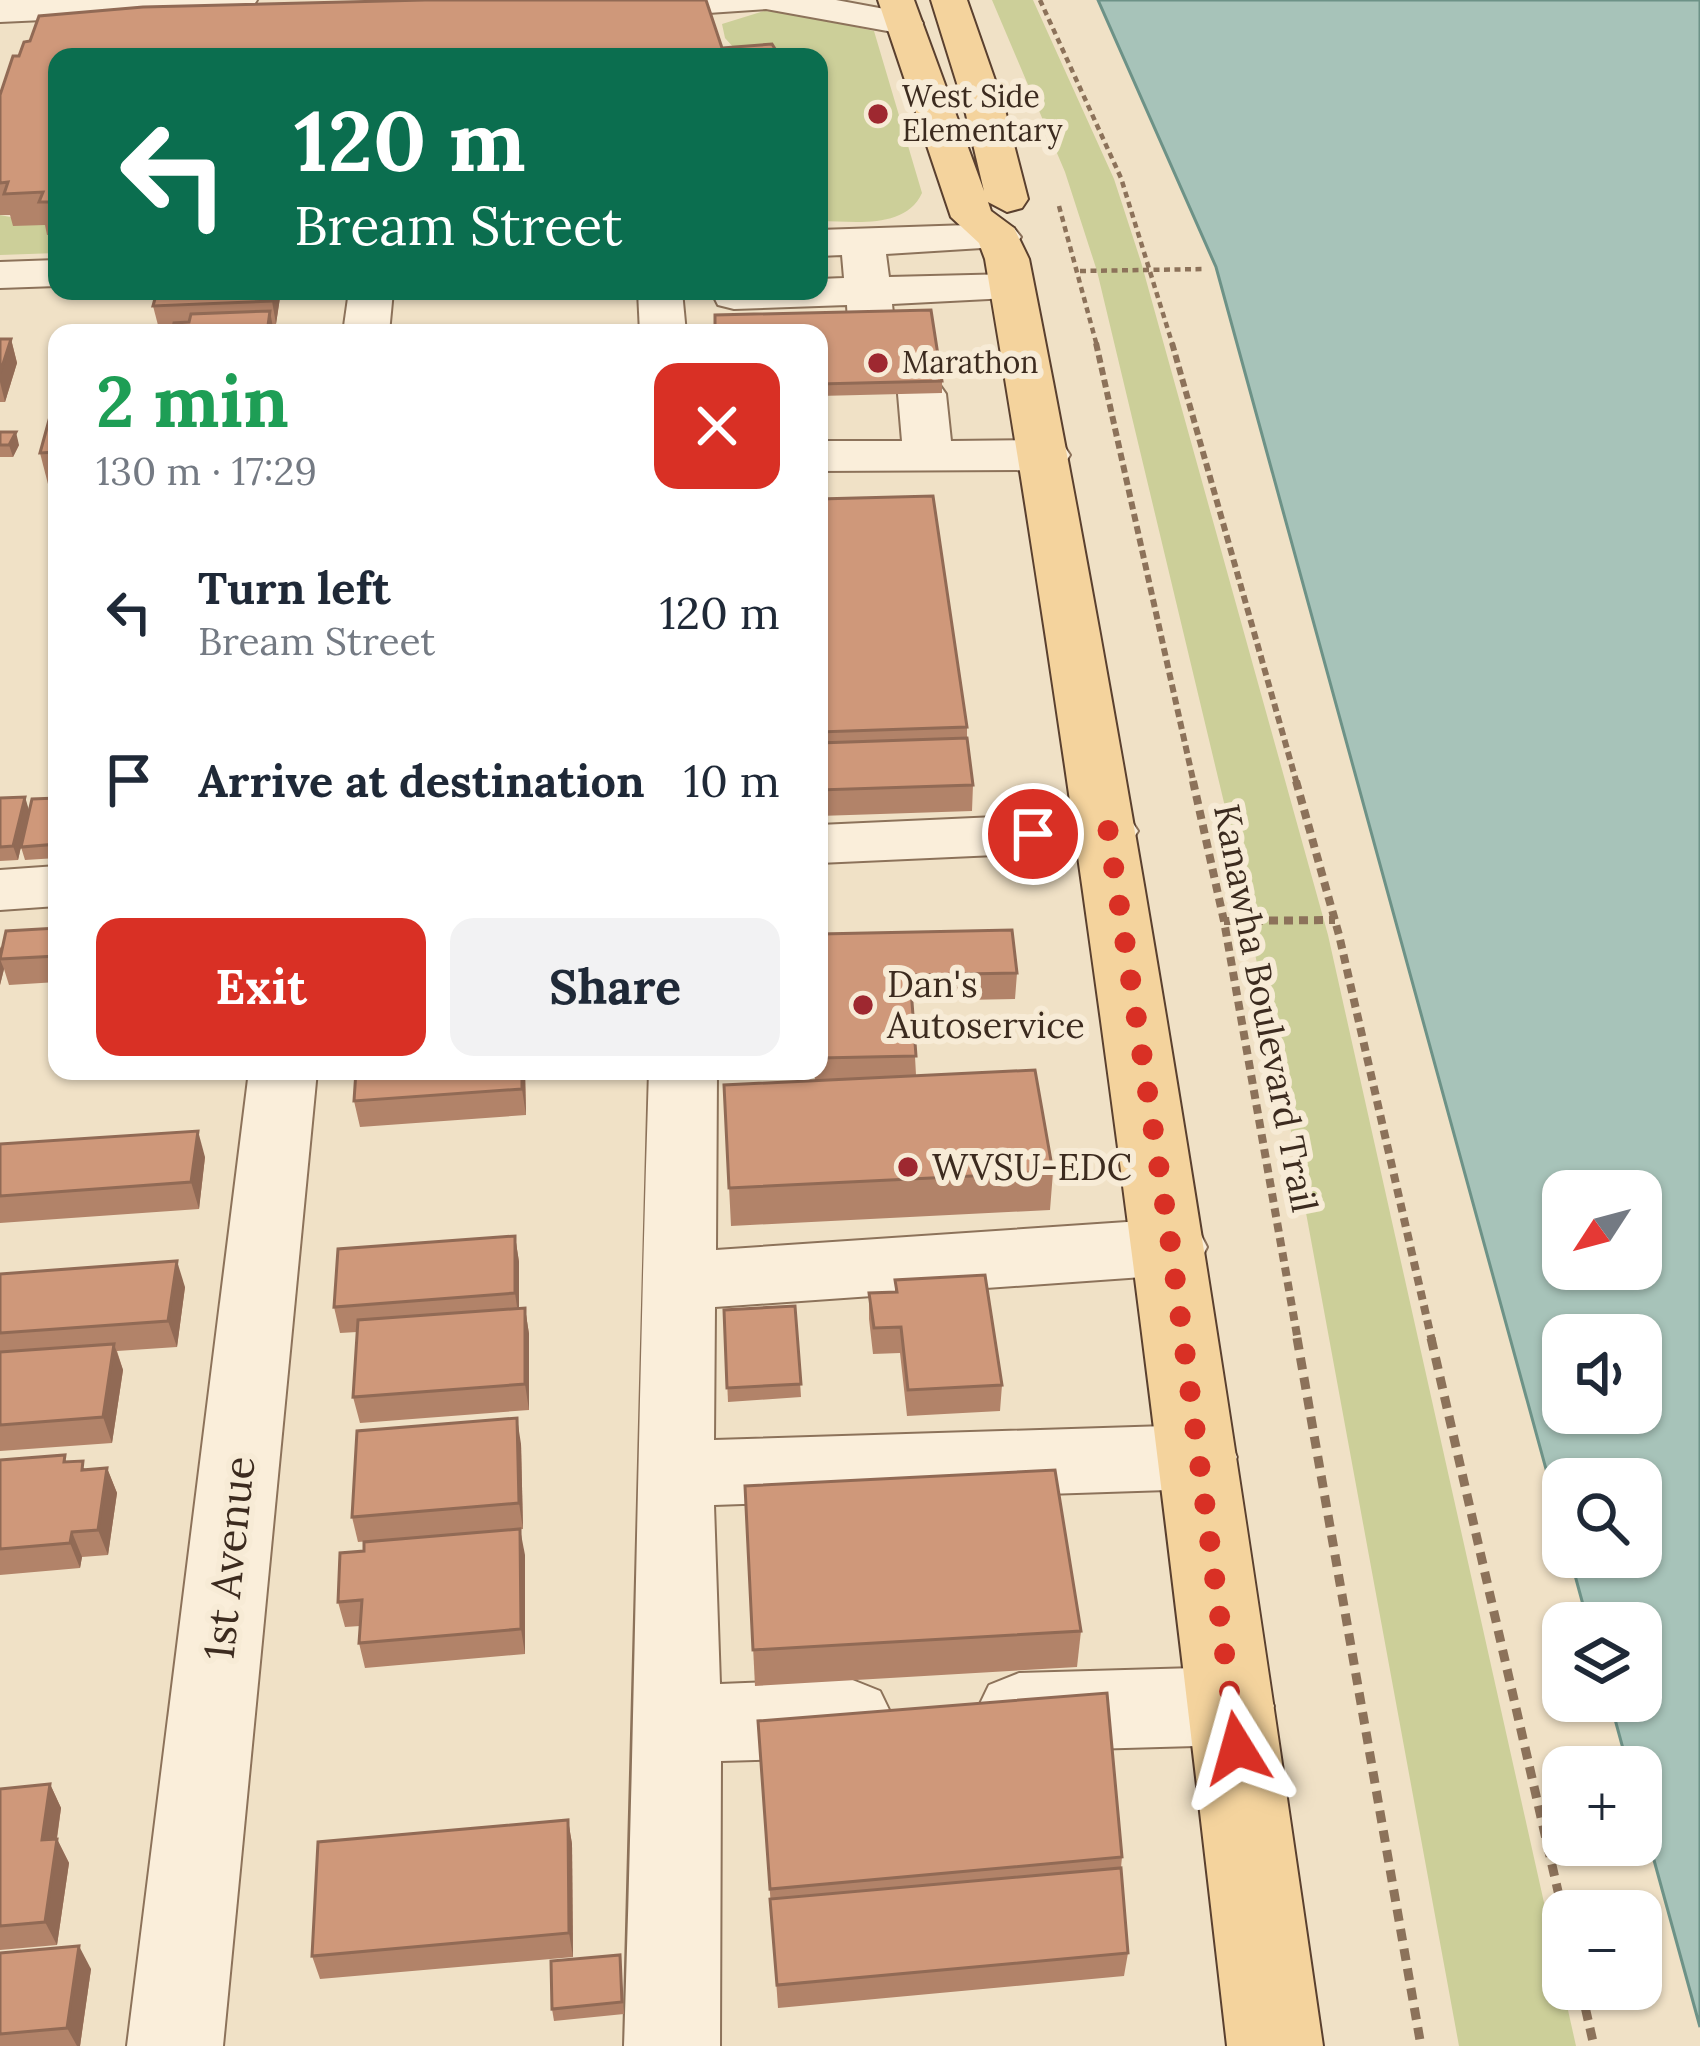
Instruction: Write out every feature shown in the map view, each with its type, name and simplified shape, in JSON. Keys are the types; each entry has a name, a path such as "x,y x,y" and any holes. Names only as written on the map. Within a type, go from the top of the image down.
{"main road":[{"path":"949,0 984,106 1008,206 1005,262 1045,455 1108,830 1171,1247 1276,2046"},
{"path":"900,12 972,218 1005,262"}],"street":[{"path":"22,7 238,0"},
{"path":"582,10 759,0"},
{"path":"772,0 900,12"},
{"path":"840,242 1005,262"},
{"path":"840,242 890,307"},
{"path":"702,324 703,306 751,301 890,307 1005,262"},
{"path":"0,275 48,273"},
{"path":"900,394 904,456"},
{"path":"828,456 1045,455"},
{"path":"828,844 1108,830"},
{"path":"0,890 48,887"},
{"name":"1st Avenue","path":"175,2046 283,1080"},
{"path":"672,2046 683,1080"},
{"path":"679,1281 1171,1247"},
{"path":"675,1474 1198,1457"},
{"path":"678,1724 1231,1706"}],"path":[{"path":"1040,0 1121,178 1151,269 1336,920 1558,1890"},
{"name":"Kanawha Boulevard Trail","path":"1055,194 1080,271 1224,921 1421,2046"},
{"path":"1080,271 1204,269"},
{"path":"1224,921 1336,920"},
{"path":"1586,2010 1594,2046"}],"green space":[{"path":"992,0 1033,0 1114,179 1141,262 1328,935 1542,1894 1542,2010 1568,2010 1576,2046 1459,2046 1291,1131 1226,811 1097,271 1065,172"},
{"path":"764,11 789,12 874,31 922,193 914,205 877,221 828,221 828,48 734,48 722,24"},
{"path":"0,215 48,224 48,253 0,255"}],"water":[{"path":"1098,0 1700,0 1700,2027 1656,1866 1662,1866 1662,1746 1622,1746 1616,1722 1662,1722 1662,1602 1582,1602 1576,1578 1662,1578 1662,1458 1543,1458 1216,267"}],"building":[{"path":"706,0 722,48 48,48 48,202 39,202 43,192 4,194 8,182 0,183 0,95 13,56 19,56 24,42 30,41 39,16 143,7"},
{"path":"772,44 774,48 722,48"},
{"path":"155,300 272,300 272,301 153,306"},
{"name":"Marathon","path":"931,310 942,381 828,384 828,324 715,324 715,315"},
{"path":"270,311 268,324 174,324 189,322 191,314"},
{"path":"0,339 11,339 0,373"},
{"path":"48,424 48,453 40,453"},
{"path":"0,432 16,432 9,445 0,445"},
{"path":"933,496 967,727 828,732 828,499"},
{"path":"967,738 973,785 828,790 828,743"},
{"path":"25,797 13,846 0,847 0,798"},
{"path":"48,798 48,845 21,847 32,799"},
{"path":"48,929 48,956 0,959 6,931"},
{"path":"1012,930 1017,973 910,975 916,1056 828,1058 828,934"},
{"path":"1035,1070 1053,1172 729,1188 724,1085"},
{"path":"355,1080 522,1080 522,1089 354,1101"},
{"path":"198,1131 191,1182 0,1196 0,1144"},
{"path":"515,1236 515,1293 334,1307 338,1249"},
{"path":"177,1261 168,1321 0,1333 0,1274"},
{"path":"985,1275 1002,1385 908,1390 901,1327 874,1328 869,1293 897,1292 895,1280"},
{"path":"795,1306 801,1384 727,1388 724,1310"},
{"path":"525,1308 525,1384 353,1397 358,1320"},
{"path":"114,1344 103,1417 0,1425 0,1352"},
{"path":"517,1418 519,1503 352,1517 357,1431"},
{"path":"65,1455 64,1462 83,1461 82,1470 107,1468 98,1530 72,1532 70,1543 0,1549 0,1460"},
{"path":"1055,1470 1081,1631 753,1650 745,1486"},
{"path":"520,1529 521,1629 359,1643 362,1600 338,1602 340,1553 364,1551 364,1542"},
{"path":"1107,1693 1122,1857 770,1889 758,1721"},
{"path":"50,1784 42,1840 57,1839 45,1922 0,1926 0,1789"},
{"path":"568,1820 569,1933 312,1956 318,1842"},
{"path":"1121,1868 1128,1953 777,1985 770,1899"},
{"path":"79,1946 67,2028 0,2034 0,1953"},
{"path":"620,1955 622,2002 552,2009 551,1961"}],"place":[{"name":"West Side Elementary","path":"878,114"},
{"name":"Marathon","path":"878,363"},
{"name":"Dan's Autoservice","path":"863,1005"},
{"name":"WVSU-EDC","path":"908,1167"}],"route":[{"path":"1033,834 1108,830 1171,1247 1237,1748"}]}
